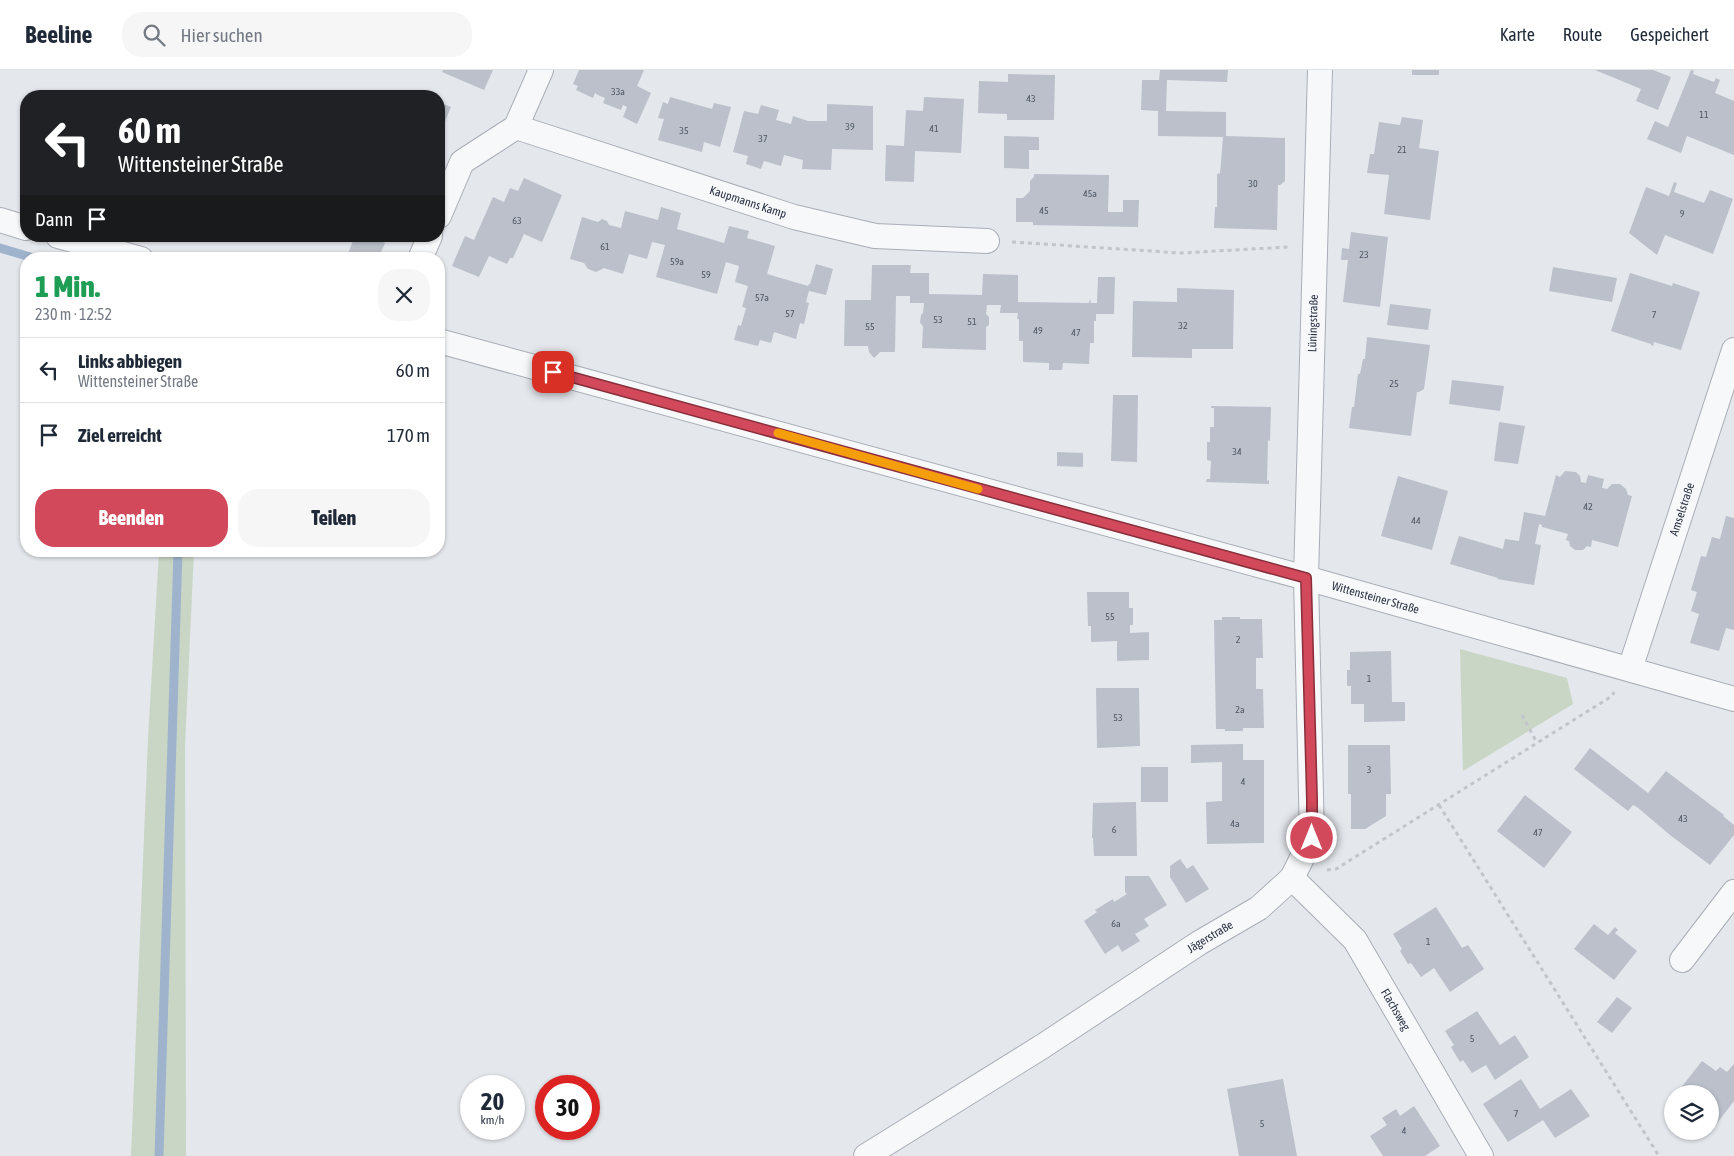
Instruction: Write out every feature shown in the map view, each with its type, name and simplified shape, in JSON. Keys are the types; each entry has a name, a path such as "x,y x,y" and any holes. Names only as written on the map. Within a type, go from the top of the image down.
{"street":[{"path":"445,202 462,162 516,126 542,70"},
{"name":"Lüningstraße","path":"1306,578 1320,70"},
{"name":"Kaupmanns Kamp","path":"516,126 794,218 876,236 987,241"},
{"path":"0,220 20,226"},
{"path":"80,242 116,252"},
{"name":"Wittensteiner Straße","path":"445,342 1306,578 1734,699"},
{"name":"Amselstraße","path":"1630,669 1734,350"},
{"name":"Jägerstraße","path":"866,1156 1043,1046 1199,942 1259,908 1292,878 1312,838 1306,578"},
{"name":"Flachsweg","path":"1292,878 1354,940 1480,1156"},
{"path":"1682,960 1734,892"}],"path":[{"path":"987,241 1181,253 1316,246"},
{"path":"1292,878 1336,869 1612,696 1630,669"},
{"path":"1522,715 1537,743"},
{"path":"1438,805 1659,1156"}],"green space":[{"path":"159,557 194,557 185,746 186,1156 131,1156 148,738"},
{"path":"1460,649 1567,678 1573,704 1463,771"}],"building":[{"path":"443,70 493,70 484,90 442,72"},
{"path":"579,70 644,70 637,86 651,93 637,124 623,117 627,107 623,105 621,110 603,103 605,98 595,93 593,98 576,90 578,86 573,84"},
{"path":"1160,70 1228,70 1227,82 1167,80 1166,111 1226,112 1226,136 1285,138 1285,181 1278,185 1277,230 1214,228 1215,207 1217,207 1217,175 1218,173 1220,174 1223,137 1158,136 1158,111 1141,110 1142,80 1159,80"},
{"path":"1412,70 1439,70 1439,75 1412,75"},
{"path":"1595,70 1653,70 1671,77 1658,110 1636,101 1641,89"},
{"path":"1691,70 1694,71 1693,74 1714,82 1716,78 1720,80 1715,93 1734,101 1734,155 1687,136 1681,153 1647,139 1655,121 1668,127"},
{"path":"1008,74 1055,75 1054,120 1007,120 1007,114 978,113 979,81 1008,82"},
{"path":"670,97 712,109 714,103 731,107 720,147 704,142 702,152 658,140 664,119 658,118 663,102 668,104"},
{"path":"924,97 964,99 961,153 915,151 914,182 885,181 886,145 904,146 906,110 923,111"},
{"path":"445,104 451,107 445,122"},
{"path":"827,104 873,106 873,150 832,149 831,170 802,169 803,160 784,155 781,166 764,161 761,169 746,164 748,156 733,152 744,111 758,114 761,105 779,110 776,120 791,124 793,116 808,121 827,121"},
{"path":"1402,117 1423,120 1419,148 1439,151 1430,220 1384,214 1389,175 1367,173 1370,154 1374,154 1379,122 1400,125"},
{"path":"1004,136 1039,137 1039,150 1029,150 1029,169 1004,168"},
{"path":"1034,174 1109,175 1108,212 1123,212 1123,200 1139,200 1138,227 1033,225 1033,222 1016,222 1016,198 1023,198 1030,191 1030,181"},
{"path":"524,178 562,195 542,242 524,234 513,258 510,258 507,264 489,256 479,277 452,266 465,236 474,240 493,197 504,202 510,188 518,191"},
{"path":"1674,182 1677,183 1674,192 1704,203 1710,190 1733,199 1713,254 1665,235 1657,255 1629,233 1646,187 1669,196"},
{"path":"661,207 681,213 677,229 724,243 729,226 749,231 747,238 775,246 767,274 808,286 816,264 833,269 826,295 809,291 806,302 809,303 804,324 800,323 796,339 774,332 771,343 760,340 758,346 734,340 738,325 741,326 746,308 742,307 748,286 735,282 739,266 726,262 717,294 656,277 665,245 652,242 647,259 629,254 623,274 604,268 596,272 588,269 584,263 570,259 582,217 598,222 602,219 607,221 609,225 621,228 625,211 658,220"},
{"path":"1351,232 1388,237 1380,307 1343,302 1348,260 1341,260 1342,248 1349,249"},
{"path":"353,242 385,243 381,252 349,252"},
{"path":"872,265 911,265 910,273 929,273 929,294 982,295 983,274 1018,275 1018,302 1089,303 1090,299 1091,303 1097,303 1098,277 1115,277 1114,314 1096,314 1096,321 1094,321 1094,343 1090,343 1089,364 1063,363 1062,370 1049,370 1049,363 1023,362 1023,341 1019,341 1018,313 1000,313 1001,305 987,305 986,314 989,317 989,325 986,327 986,350 922,348 923,326 920,323 924,303 910,303 910,296 896,296 895,352 880,352 874,358 869,352 868,346 844,346 845,300 871,300"},
{"path":"1553,267 1617,278 1612,302 1549,291"},
{"path":"1630,273 1672,286 1673,283 1700,292 1681,350 1654,342 1653,346 1611,331"},
{"path":"1177,288 1234,290 1233,349 1192,349 1192,358 1132,357 1133,301 1177,302"},
{"path":"1390,304 1431,309 1428,330 1387,325"},
{"path":"1367,337 1430,345 1424,389 1417,392 1411,436 1349,428 1358,374 1360,374 1363,359 1365,359"},
{"path":"1452,380 1504,386 1500,411 1449,404"},
{"path":"1113,395 1138,395 1137,462 1111,461"},
{"path":"1211,406 1271,407 1270,441 1268,440 1267,481 1269,480 1269,484 1206,482 1207,479 1210,479 1211,461 1207,460 1207,442 1210,442 1210,427 1214,427 1214,408 1211,408"},
{"path":"1499,422 1525,426 1518,464 1494,461"},
{"path":"1057,452 1083,453 1083,467 1057,466"},
{"path":"1565,471 1576,472 1580,476 1581,482 1586,483 1588,475 1604,479 1602,488 1607,489 1612,484 1620,484 1626,489 1628,495 1632,496 1618,547 1592,540 1591,547 1587,546 1583,550 1575,550 1570,546 1569,541 1566,540 1568,534 1542,527 1539,524 1535,544 1541,545 1534,585 1497,579 1450,564 1459,536 1503,549 1505,539 1519,541 1524,512 1545,516 1556,475 1560,477"},
{"path":"1398,476 1448,491 1432,550 1381,536"},
{"path":"1726,516 1734,518 1734,630 1726,628 1719,651 1690,643 1699,614 1691,611 1697,592 1691,590 1701,556 1706,557 1712,537 1720,539"},
{"path":"1087,592 1129,592 1129,608 1133,608 1133,625 1130,625 1130,633 1149,632 1149,660 1117,661 1117,641 1091,642 1091,626 1088,626"},
{"path":"1222,617 1262,619 1263,658 1256,658 1256,689 1263,689 1264,728 1243,728 1243,731 1216,729 1214,620 1222,620"},
{"path":"1391,651 1392,702 1405,702 1405,721 1364,722 1364,704 1351,704 1351,686 1347,686 1347,670 1350,670 1350,652"},
{"path":"1096,688 1139,688 1140,746 1097,748"},
{"path":"1243,744 1243,760 1264,760 1264,843 1207,844 1206,802 1222,801 1222,762 1191,763 1191,745"},
{"path":"1348,745 1390,745 1391,794 1386,794 1386,816 1365,829 1351,829 1351,794 1348,794"},
{"path":"1590,748 1648,793 1666,771 1724,815 1734,825 1734,835 1710,865 1637,807 1633,805 1628,811 1574,769"},
{"path":"1141,767 1168,767 1168,802 1141,802"},
{"path":"1525,795 1572,832 1544,868 1497,831"},
{"path":"1136,802 1137,856 1094,856 1092,838 1093,803"},
{"path":"1180,859 1187,869 1193,865 1209,889 1186,903 1170,877 1170,866"},
{"path":"1125,876 1149,876 1167,905 1144,919 1149,926 1135,934 1140,941 1122,952 1118,945 1105,954 1084,921 1097,912 1095,910 1113,899 1114,902 1127,894 1125,892"},
{"path":"1436,907 1462,948 1468,945 1484,969 1450,992 1434,968 1421,977 1411,963 1408,964 1393,934"},
{"path":"1594,924 1608,935 1615,927 1618,930 1615,933 1637,951 1614,980 1574,949"},
{"path":"1617,997 1632,1008 1612,1033 1597,1022"},
{"path":"1477,1011 1500,1045 1515,1035 1529,1057 1495,1080 1486,1065 1472,1073 1463,1060 1460,1062 1451,1047 1454,1045 1445,1031"},
{"path":"1702,1061 1716,1071 1720,1067 1727,1072 1734,1064 1734,1101 1719,1121 1719,1085 1683,1085"},
{"path":"1283,1079 1297,1156 1239,1156 1227,1089"},
{"path":"1521,1079 1540,1109 1571,1089 1590,1116 1555,1138 1543,1120 1508,1142 1483,1104"},
{"path":"1414,1106 1440,1146 1425,1156 1383,1156 1370,1136 1387,1125 1382,1118 1396,1109 1400,1116"}],"waterway":[{"path":"0,248 20,254"},
{"path":"159,1156 178,557"}],"slow traffic":[{"path":"778,433 978,489"}],"route":[{"path":"553,372 1306,578 1312,838"}]}
